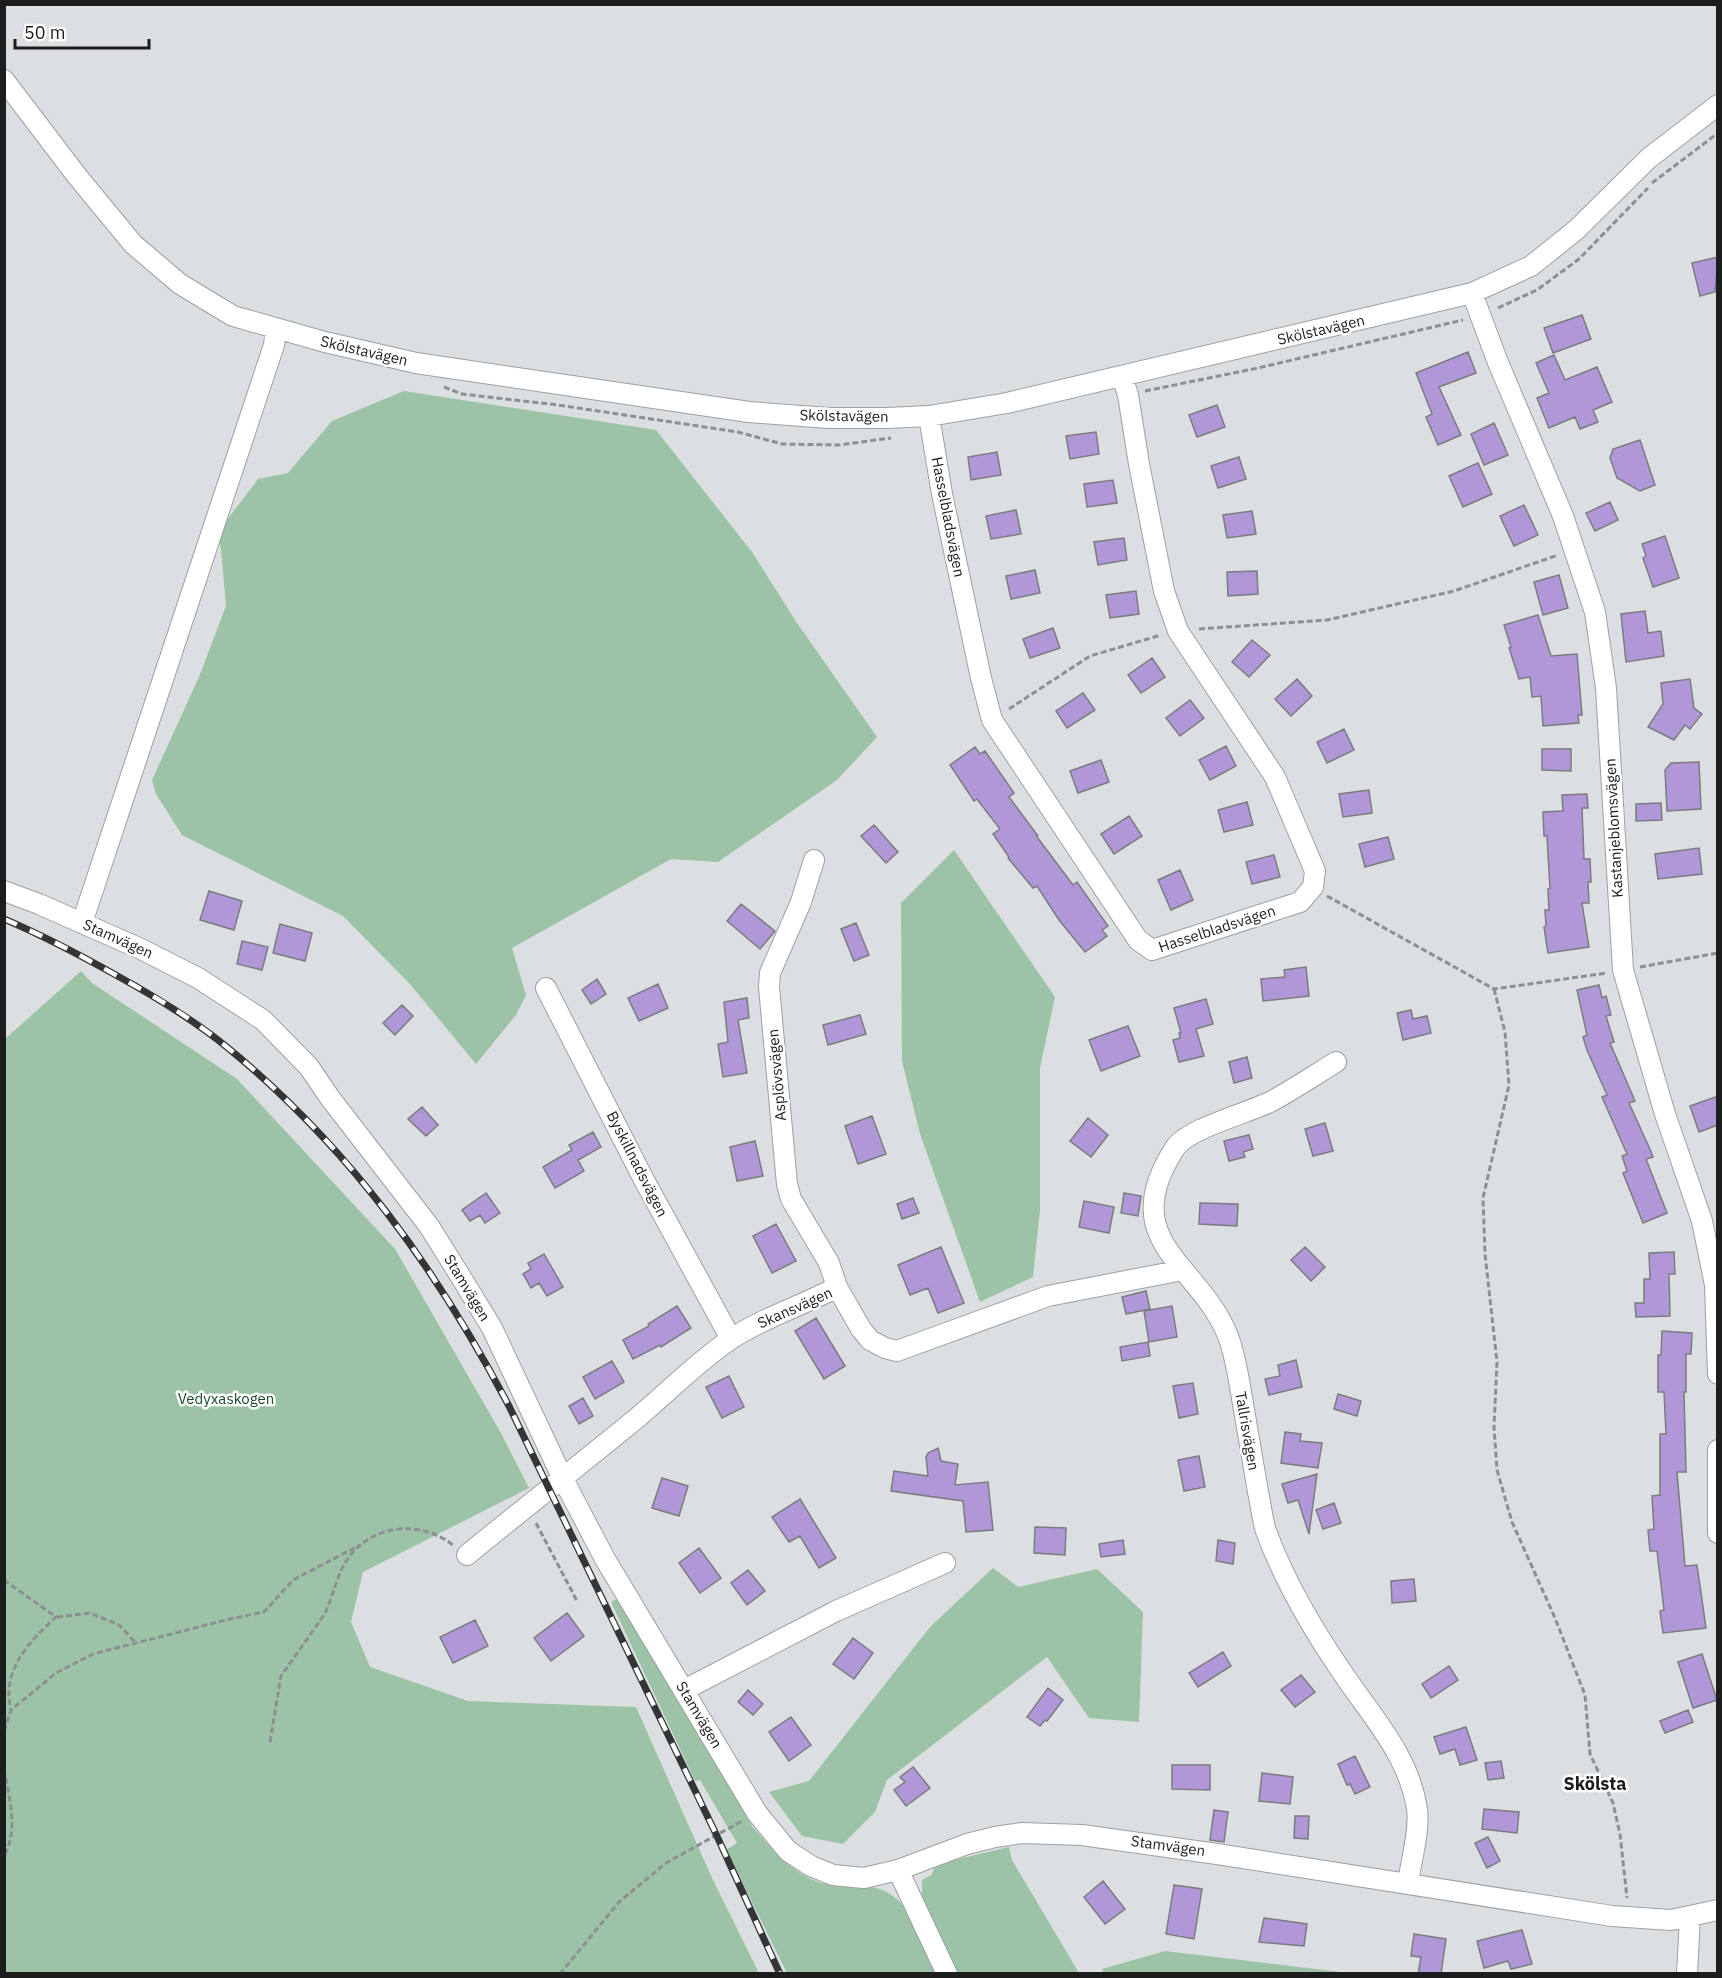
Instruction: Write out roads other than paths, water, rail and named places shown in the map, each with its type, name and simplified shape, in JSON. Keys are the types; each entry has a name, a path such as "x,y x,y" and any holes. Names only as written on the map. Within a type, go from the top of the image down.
{"street":[{"name":"Skölstavägen","path":"4,80 77,176 133,244 180,284 233,316 276,329 416,363 749,412 828,418 929,416 1125,385 1472,293 1531,266 1576,230 1649,158 1718,105"},
{"name":"Kastanjeblomsvägen","path":"1472,293 1563,516 1595,612 1606,688 1623,970 1665,1113 1702,1221 1715,1285 1718,1374"},
{"path":"82,923 274,345 276,329"},
{"name":"Hasselbladsvägen","path":"929,416 942,494 992,720 1138,940 1152,950 1299,902 1312,887 1315,871 1275,777 1178,631 1164,591 1125,385"},
{"name":"Asplövsvägen","path":"814,860 801,902 770,973 769,987 787,1184 791,1199 829,1263 837,1287"},
{"name":"Stamvägen","path":"4,891 141,949 198,978 262,1020 309,1067 330,1098 429,1226 492,1328 563,1479 605,1559 757,1814 788,1851 812,1866 833,1875 864,1878 898,1870 967,1844 995,1838 1022,1833 1082,1834 1408,1883 1594,1914 1671,1920 1718,1910"},
{"name":"Byskillnadsvägen","path":"546,988 643,1178 731,1339"},
{"name":"Tallrisvägen","path":"1336,1062 1271,1102 1189,1136 1176,1145 1156,1191 1154,1214 1157,1231 1166,1248 1211,1307 1227,1335 1236,1365 1265,1529 1293,1594 1343,1674 1393,1744 1408,1772 1417,1811 1408,1883"},
{"name":"Skansvägen","path":"467,1555 563,1479 705,1358 731,1339 763,1320 819,1297 837,1287 861,1329 870,1340 897,1351 1048,1296 1183,1270"},
{"path":"1718,1450 1718,1533"},
{"path":"684,1690 836,1611 945,1563"},
{"path":"898,1870 947,1974"},
{"path":"1686,1974 1690,1917"}],"railway":[{"path":"4,919 60,945 129,982 173,1008 215,1037 272,1086 313,1127 387,1213 451,1306 509,1406 716,1834 780,1974"}],"district":[{"name":"Skölsta","path":"1595,1784"}],"park label":[{"name":"Vedyxaskogen","path":"226,1399"}]}
